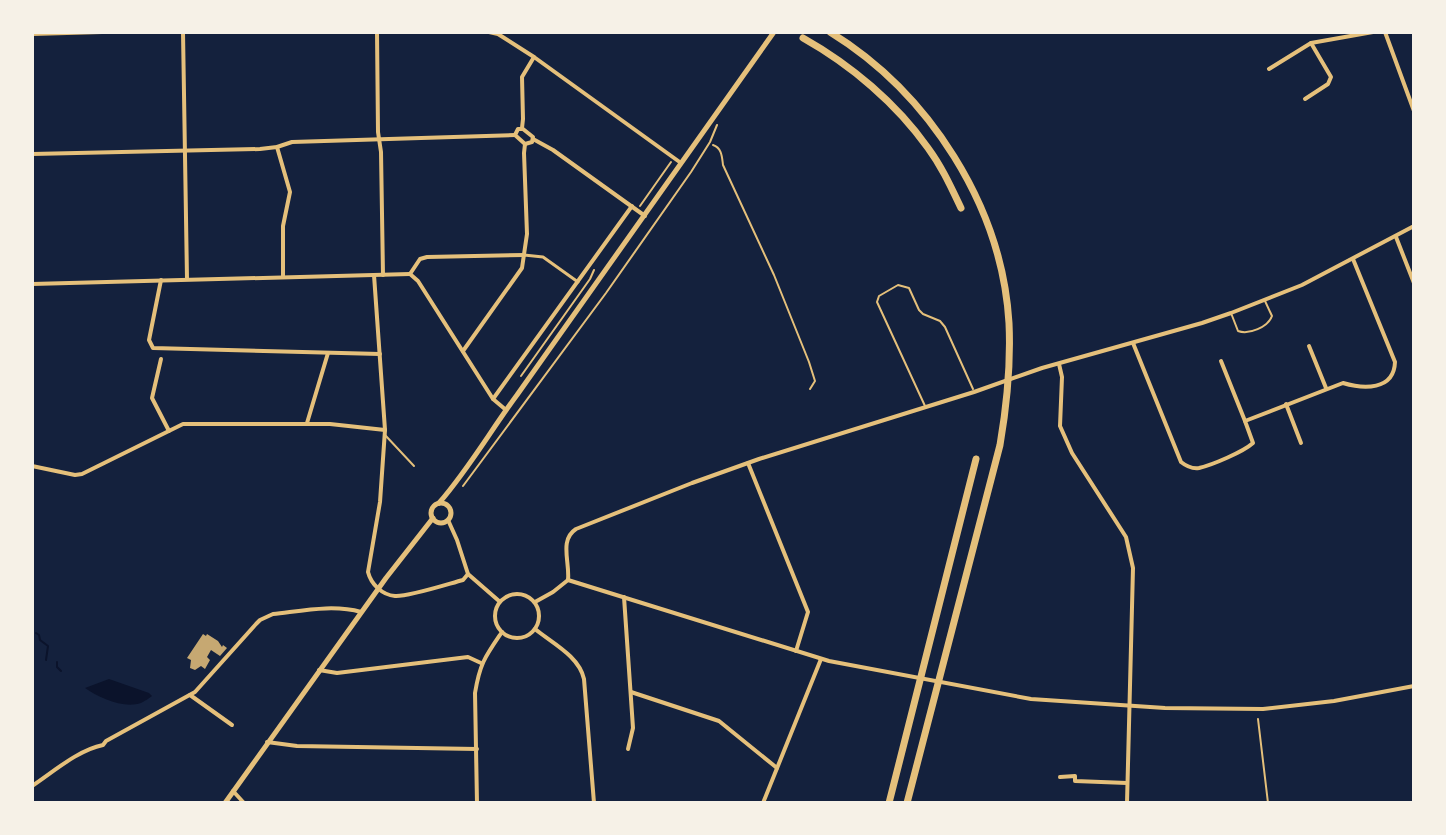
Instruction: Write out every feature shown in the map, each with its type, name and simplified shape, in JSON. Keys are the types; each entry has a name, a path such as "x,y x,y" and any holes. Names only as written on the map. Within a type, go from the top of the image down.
{"highway":[{"path":"830,32 879,68 902,90 948,148 978,201 993,242 1003,279 1009,321 1010,374 1000,445 907,803"},
{"path":"803,38 844,64 887,101 927,147 945,174 961,208"},
{"path":"889,803 976,459"}],"main road":[{"path":"225,803 378,588 433,518 432,509 451,491 774,32"},
{"path":"433,518 440,523 448,520 451,515 451,491"},
{"path":"439,503 450,508"}],"street":[{"path":"32,34 102,32"},
{"path":"183,32 187,279"},
{"path":"377,32 383,275"},
{"path":"489,32 498,34 534,57 682,164"},
{"path":"1269,69 1311,43 1373,32"},
{"path":"1385,32 1414,111"},
{"path":"1305,99 1328,84 1331,77 1311,43"},
{"path":"522,128 522,77 534,57"},
{"path":"515,135 522,128"},
{"path":"522,128 533,139 645,216"},
{"path":"32,154 277,147 292,142 515,135 525,144 527,234 521,270 463,351"},
{"path":"525,144 533,139"},
{"path":"277,147 290,192 283,226 283,276"},
{"path":"493,399 632,206"},
{"path":"568,580 566,541 572,532 748,463 1042,368 1231,313 1302,285 1411,228"},
{"path":"1396,237 1414,283"},
{"path":"410,274 420,259 427,257 524,255 543,257 578,282"},
{"path":"1245,421 1343,383 1370,388 1388,381 1395,367 1353,259"},
{"path":"32,284 410,274 418,281 493,399 506,410"},
{"path":"374,275 385,432 380,502 368,572 378,588 399,596 463,580 468,574"},
{"path":"161,280 149,340 153,348 380,354"},
{"path":"1133,343 1181,462 1197,468 1245,450 1253,443 1221,361"},
{"path":"1309,346 1326,389"},
{"path":"307,423 328,353"},
{"path":"161,359 152,398 169,431"},
{"path":"1059,364 1062,374 1060,426 1072,453 1126,537 1133,568 1127,803"},
{"path":"1286,404 1301,443"},
{"path":"32,466 82,474 183,424 307,423 385,432"},
{"path":"748,463 808,612 796,651"},
{"path":"448,520 468,574 499,601"},
{"path":"568,580 821,659 1031,699 1184,709 1263,709 1334,701 1414,686"},
{"path":"535,602 568,580"},
{"path":"516,593 535,602 540,615 535,629 516,638 502,632 494,619 499,601 516,593"},
{"path":"624,597 633,731 628,749"},
{"path":"32,786 77,757 195,692 256,624 266,617 341,608 361,612"},
{"path":"535,629 577,662 582,670 594,803"},
{"path":"477,803 475,693 481,663 502,632"},
{"path":"319,670 337,673 468,657 481,663"},
{"path":"763,803 821,659"},
{"path":"631,692 719,721 777,768"},
{"path":"190,695 232,725"},
{"path":"267,742 297,746 477,749"},
{"path":"1060,777 1075,776 1075,781 1127,783"},
{"path":"233,791 245,803"}],"lane":[{"path":"925,407 877,302 879,296 898,285 909,288 923,314 942,323 974,392"},
{"path":"1231,313 1238,331 1242,333 1267,325 1272,316 1265,300"},
{"path":"385,432 414,466"}],"path":[{"path":"458,487 464,484 606,293 691,172 720,120"},
{"path":"713,145 720,151 723,165 774,275 809,362 815,381 810,389"},
{"path":"639,207 671,162"},
{"path":"521,378 590,279 597,264"},
{"path":"1258,719 1268,803"}],"water":[{"path":"109,679 152,696 141,703 127,705 104,699 85,688"}],"building":[{"path":"203,634 227,648 220,656 211,650 205,669 201,666 195,670 190,668 191,660 187,658"}],"waterway":[{"path":"32,601 32,607"},
{"path":"36,633 48,646 46,660"},
{"path":"57,662 61,671"}]}
